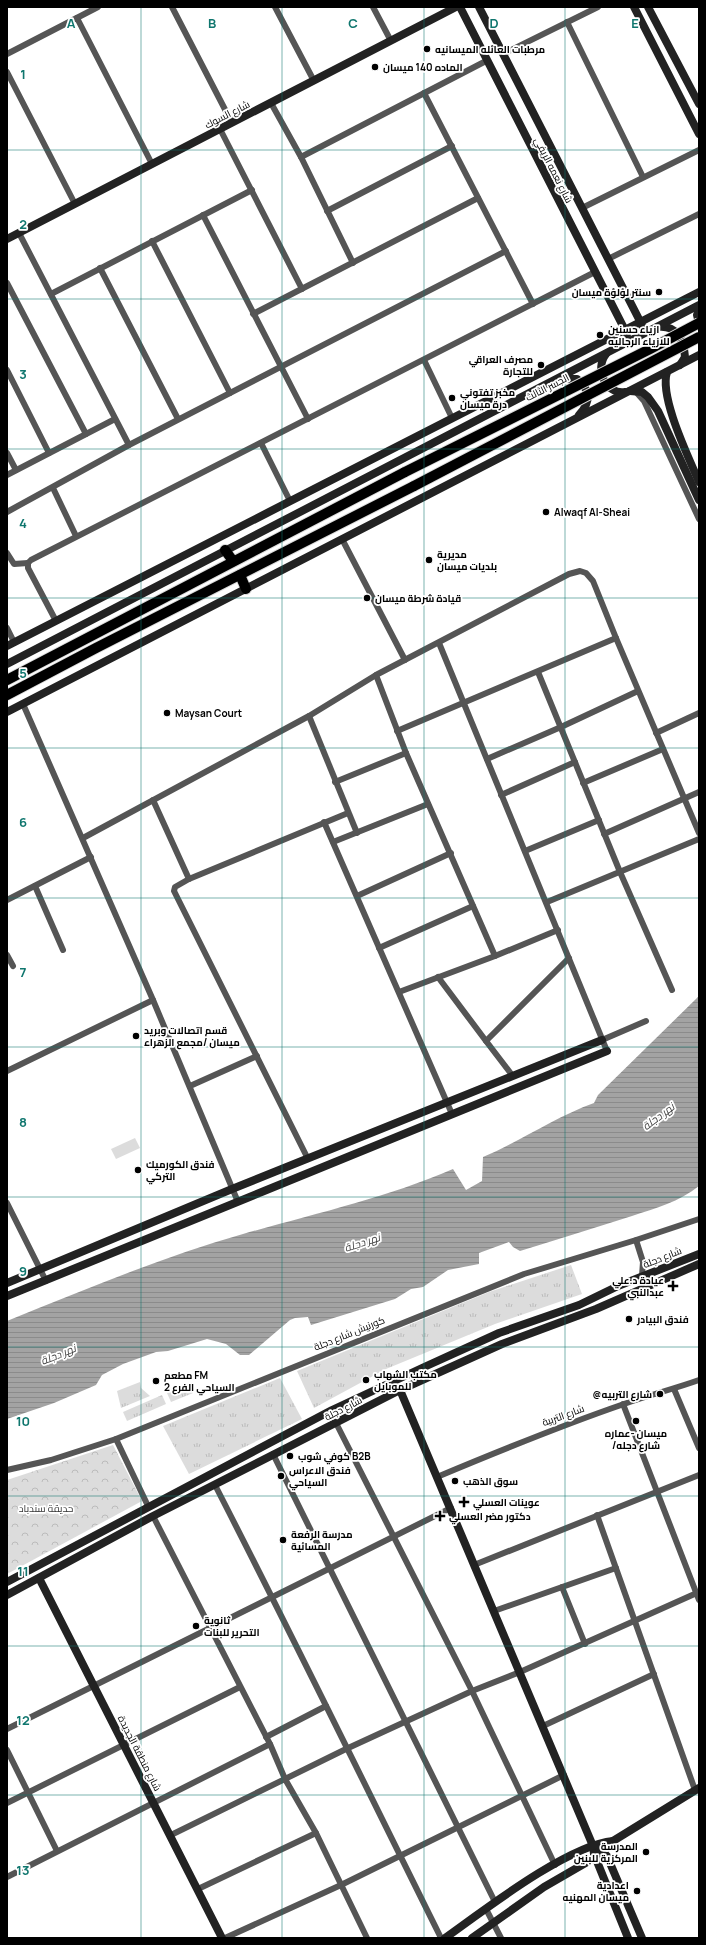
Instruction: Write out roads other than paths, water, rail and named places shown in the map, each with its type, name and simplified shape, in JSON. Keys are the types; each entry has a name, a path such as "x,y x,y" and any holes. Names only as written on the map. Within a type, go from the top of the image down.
{"main road":[{"name":"الجسر الثالث","path":"7,680 405,472 699,323"},
{"path":"7,695 103,644 414,486 699,337"},
{"path":"225,550 233,561"},
{"path":"240,575 246,589"}],"street":[{"path":"7,54 98,7"},
{"path":"172,7 232,123"},
{"path":"275,7 314,81"},
{"path":"373,7 391,41"},
{"name":"شارع السوك","path":"7,239 456,7"},
{"name":"شارع نعمه الريفي","path":"460,7 486,61 625,330 627,337 625,343"},
{"name":"شارع نعمه الريفي","path":"479,7 640,323 650,330"},
{"path":"503,54 598,7"},
{"path":"645,7 635,9 699,134"},
{"path":"648,7 699,104"},
{"path":"77,18 152,164"},
{"path":"568,22 643,178"},
{"path":"301,157 486,61"},
{"path":"7,72 75,204"},
{"path":"424,93 533,304"},
{"path":"271,103 301,157 353,263"},
{"path":"220,129 302,289"},
{"path":"328,211 452,146"},
{"path":"582,208 699,150"},
{"path":"51,294 252,190"},
{"path":"253,314 478,198"},
{"path":"608,259 699,214"},
{"path":"203,215 308,419"},
{"path":"19,232 129,445"},
{"path":"152,241 230,393"},
{"path":"7,512 178,419 506,250"},
{"path":"100,268 178,419"},
{"path":"7,553 14,564 28,563 76,536 595,272"},
{"path":"7,283 86,434"},
{"path":"7,628 11,644 699,292"},
{"path":"7,664 328,496 699,305"},
{"path":"699,309 697,315 699,323"},
{"path":"650,330 667,327 672,329 681,338 685,356 679,366"},
{"path":"608,352 602,361 600,368 604,380 613,390 622,393 630,391 642,392 648,397 658,411 699,500"},
{"path":"7,712 568,421 679,366 699,354"},
{"path":"424,360 452,418"},
{"path":"7,370 49,453"},
{"path":"667,372 665,380 668,401 699,482"},
{"path":"547,384 558,380 573,378 577,379 586,389 589,400 585,408 568,421"},
{"path":"630,391 640,394 644,401 699,519"},
{"path":"7,475 116,419"},
{"path":"261,443 290,500"},
{"path":"7,452 16,470"},
{"path":"322,484 328,496"},
{"path":"53,488 76,536"},
{"path":"342,539 405,660"},
{"path":"28,563 28,568 56,621"},
{"path":"83,838 309,716 376,675 570,574 580,571 586,573 593,581 699,833"},
{"path":"397,731 616,638"},
{"path":"7,1296 607,1051 547,902 501,795 439,643"},
{"path":"538,672 620,872 672,990"},
{"path":"376,675 406,753 495,956"},
{"path":"486,759 561,727 638,691"},
{"path":"23,704 154,1000 238,1202"},
{"path":"656,733 699,713"},
{"path":"309,716 357,833"},
{"path":"584,783 663,749"},
{"path":"335,782 406,753"},
{"path":"501,795 575,762"},
{"path":"604,834 699,792"},
{"path":"153,800 189,879"},
{"path":"333,842 428,804"},
{"path":"308,1159 174,891 175,887 189,879 348,812"},
{"path":"525,851 599,820"},
{"path":"324,822 452,1114"},
{"path":"547,902 699,839"},
{"path":"357,896 450,853"},
{"path":"7,900 91,857"},
{"path":"35,886 63,950"},
{"path":"380,948 473,906"},
{"path":"399,992 495,956 558,930"},
{"path":"7,955 13,966"},
{"path":"486,1041 569,958"},
{"path":"438,977 512,1075"},
{"path":"7,1072 154,1000"},
{"path":"7,1283 232,1189 602,1040 646,1020"},
{"path":"190,1086 257,1056"},
{"path":"7,1203 46,1281"},
{"name":"كورنيش شارع دجلة","path":"7,1470 51,1460 116,1439 524,1274 699,1219"},
{"path":"636,1240 642,1262 642,1276"},
{"path":"107,1241 113,1254"},
{"name":"شارع دجلة","path":"7,1582 148,1506 332,1410 499,1333 579,1306 618,1286 699,1254"},
{"name":"شارع دجلة","path":"7,1595 153,1516 400,1390 502,1344 596,1310 699,1264"},
{"name":"شارع التربية","path":"437,1477 536,1436 623,1404 674,1390 699,1380"},
{"path":"400,1390 564,1775 628,1938"},
{"path":"674,1390 699,1448"},
{"path":"623,1404 698,1593 699,1600"},
{"path":"336,1423 395,1536 472,1690 555,1865"},
{"path":"116,1439 148,1506"},
{"path":"273,1454 495,1902"},
{"path":"474,1565 699,1475"},
{"path":"215,1484 441,1938"},
{"path":"7,1729 450,1508"},
{"path":"472,1938 544,1887 604,1851 613,1841 697,1789 634,1621 597,1515"},
{"path":"153,1516 270,1744 286,1779 316,1833 367,1938"},
{"path":"494,1611 616,1568"},
{"name":"شارع منطقة الجديدة","path":"39,1578 224,1938"},
{"path":"562,1588 585,1644"},
{"path":"171,1835 346,1749 472,1690 520,1672 698,1593"},
{"path":"543,1726 654,1674"},
{"path":"7,1802 240,1687"},
{"path":"266,1737 326,1706"},
{"path":"7,1877 153,1801 270,1744"},
{"path":"7,1750 56,1851"},
{"path":"224,1938 341,1885 564,1775"},
{"path":"198,1889 316,1833"},
{"path":"445,1938 495,1902 555,1865 593,1846 613,1841"},
{"path":"593,1846 604,1851 642,1938"},
{"path":"486,1909 501,1938"}],"water":[{"name":"نهر دجلة","path":"699,996 699,1186 691,1192 658,1207 520,1251 513,1247 509,1242 479,1253 479,1264 448,1270 423,1287 411,1289 395,1299 311,1325 308,1317 295,1318 290,1320 249,1355 240,1355 226,1344 207,1339 168,1351 156,1352 123,1364 102,1375 96,1385 54,1403 7,1419 7,1321 124,1274 183,1253 243,1234 402,1189 453,1169 466,1190 482,1181 483,1157 566,1115 594,1103 598,1095"}],"place":[{"name":"مرطبات العائله الميسانيه","path":"427,49"},
{"name":"الماده 140 ميسان","path":"375,67"},
{"name":"سنتر لؤلؤة ميسان","path":"659,292"},
{"name":"ازياء حسنين للازياء الرجاليه","path":"600,335"},
{"name":"مصرف العراقي للتجارة","path":"541,365"},
{"name":"مخبز تفتوني درة ميسان","path":"452,398"},
{"name":"Alwaqf Al-Sheai","path":"546,512"},
{"name":"مديرية بلديات ميسان","path":"429,560"},
{"name":"قيادة شرطة ميسان","path":"367,598"},
{"name":"Maysan Court","path":"167,713"},
{"name":"قسم اتصالات وبريد ميسان /مجمع الزهراء","path":"136,1036"},
{"name":"فندق الكورميك التركي","path":"138,1170"},
{"name":"عيادة د.علي عبدالنبي","path":"673,1286"},
{"name":"فندق البيادر","path":"629,1319"},
{"name":"مكتب الشهاب للموبايل","path":"366,1380"},
{"name":"مطعم FM السياحي الفرع 2","path":"156,1381"},
{"name":"@شارع التربيه","path":"660,1394"},
{"name":"ميسان -عماره /شارع دجله","path":"636,1421"},
{"name":"كوفي شوب B2B","path":"290,1456"},
{"name":"فندق الاعراس السياحي","path":"281,1476"},
{"name":"سوق الذهب","path":"455,1481"},
{"name":"عوينات العسلي","path":"464,1502"},
{"name":"دكتور مضر العسلي","path":"440,1516"},
{"name":"مدرسة الرفعة المسائية","path":"283,1540"},
{"name":"ثانوية التحرير للبنات","path":"196,1626"},
{"name":"المدرسة المركزية للبنين","path":"646,1852"},
{"name":"اعدادية ميسان المهنيه","path":"637,1891"}],"park label":[{"name":"حديقة سندباد","path":"46,1508"}]}
